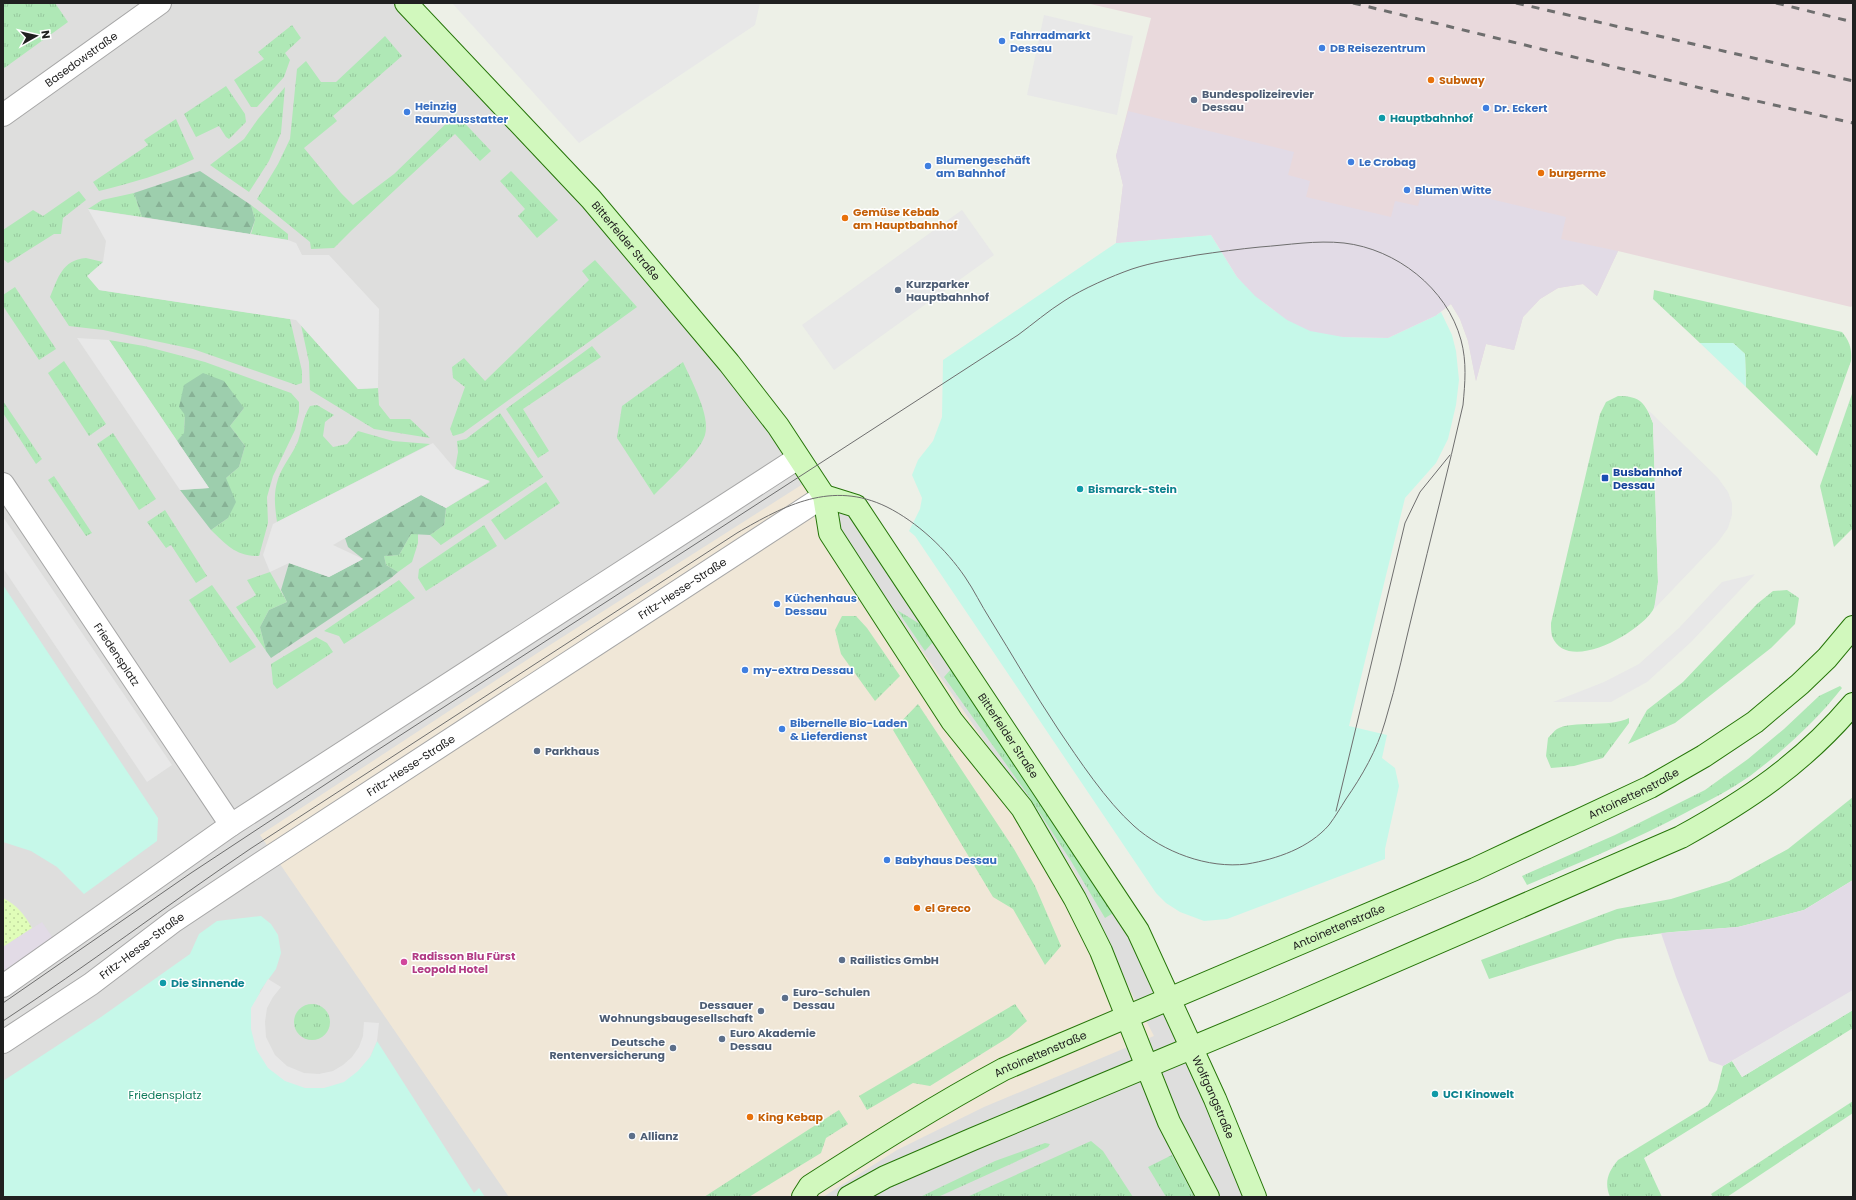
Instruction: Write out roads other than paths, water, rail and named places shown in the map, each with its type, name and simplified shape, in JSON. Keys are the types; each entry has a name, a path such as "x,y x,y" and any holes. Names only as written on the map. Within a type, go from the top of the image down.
{"main road":[{"name":"Bitterfelder Straße","path":"406,3 591,199 729,363 770,415 824,496 830,533 952,721 1022,808 1040,838 1075,899 1095,940 1128,1016"},
{"name":"Bitterfelder Straße","path":"824,496 856,506 1138,931 1170,998"},
{"name":"Antoinettenstraße","path":"803,1197 810,1186 951,1097 1004,1069 1475,869 1650,787 1704,756 1755,722 1800,684 1827,658 1853,627"},
{"path":"849,1197 891,1174 1147,1065 1275,1013 1681,837 1755,793 1792,765 1830,732 1853,704"},
{"name":"Wolfgangstraße","path":"1170,998 1215,1099 1255,1197"},
{"path":"1128,1016 1169,1122 1208,1197"}],"street":[{"name":"Basedowstraße","path":"3,115 160,3"},
{"path":"3,986 231,825 798,458"},
{"name":"Friedensplatz","path":"3,484 231,825"},
{"name":"Fritz-Hesse-Straße","path":"3,1042 91,984 174,921 261,863 824,496"}],"tram line":[{"path":"3,1003 191,873 373,753 1018,335 1064,301 1097,283 1140,267 1197,255 1302,243 1344,243 1382,253 1417,274 1432,288 1454,321 1461,340 1465,364 1463,405 1397,678 1382,732 1378,743 1358,781 1329,825 1312,840 1292,851 1281,856 1247,864 1217,864 1187,857 1172,851 1158,844 1134,826 1113,805 1084,767 1040,702 968,582 949,556 920,528 887,507 867,499 847,496 828,496 809,499 791,505 737,533 250,849 3,1021"},
{"path":"1336,811 1405,523 1420,492 1450,455"}],"railway":[{"path":"1353,3 1713,91 1853,123"},
{"path":"1516,3 1853,81"},
{"path":"1776,3 1853,22"}],"place":[{"name":"Fahrradmarkt Dessau","path":"1002,41"},
{"name":"DB Reisezentrum","path":"1322,48"},
{"name":"Subway","path":"1431,80"},
{"name":"Bundespolizeirevier Dessau","path":"1194,100"},
{"name":"Dr. Eckert","path":"1486,108"},
{"name":"Heinzig Raumausstatter","path":"407,112"},
{"name":"Hauptbahnhof","path":"1382,118"},
{"name":"Le Crobag","path":"1351,162"},
{"name":"Blumengeschäft am Bahnhof","path":"928,166"},
{"name":"burgerme","path":"1541,173"},
{"name":"Blumen Witte","path":"1407,190"},
{"name":"Gemüse Kebab am Hauptbahnhof","path":"845,218"},
{"name":"Kurzparker Hauptbahnhof","path":"898,290"},
{"name":"Busbahnhof Dessau","path":"1605,478"},
{"name":"Bismarck-Stein","path":"1080,489"},
{"name":"Küchenhaus Dessau","path":"777,604"},
{"name":"my-eXtra Dessau","path":"745,670"},
{"name":"Bibernelle Bio-Laden & Lieferdienst","path":"782,729"},
{"name":"Parkhaus","path":"537,751"},
{"name":"Babyhaus Dessau","path":"887,860"},
{"name":"el Greco","path":"917,908"},
{"name":"Railistics GmbH","path":"842,960"},
{"name":"Radisson Blu Fürst Leopold Hotel","path":"404,962"},
{"name":"Die Sinnende","path":"163,983"},
{"name":"Euro-Schulen Dessau","path":"785,998"},
{"name":"Dessauer Wohnungsbaugesellschaft","path":"761,1011"},
{"name":"Euro Akademie Dessau","path":"722,1039"},
{"name":"Deutsche Rentenversicherung","path":"673,1048"},
{"name":"UCI Kinowelt","path":"1435,1094"},
{"name":"King Kebap","path":"750,1117"},
{"name":"Allianz","path":"632,1136"}]}
